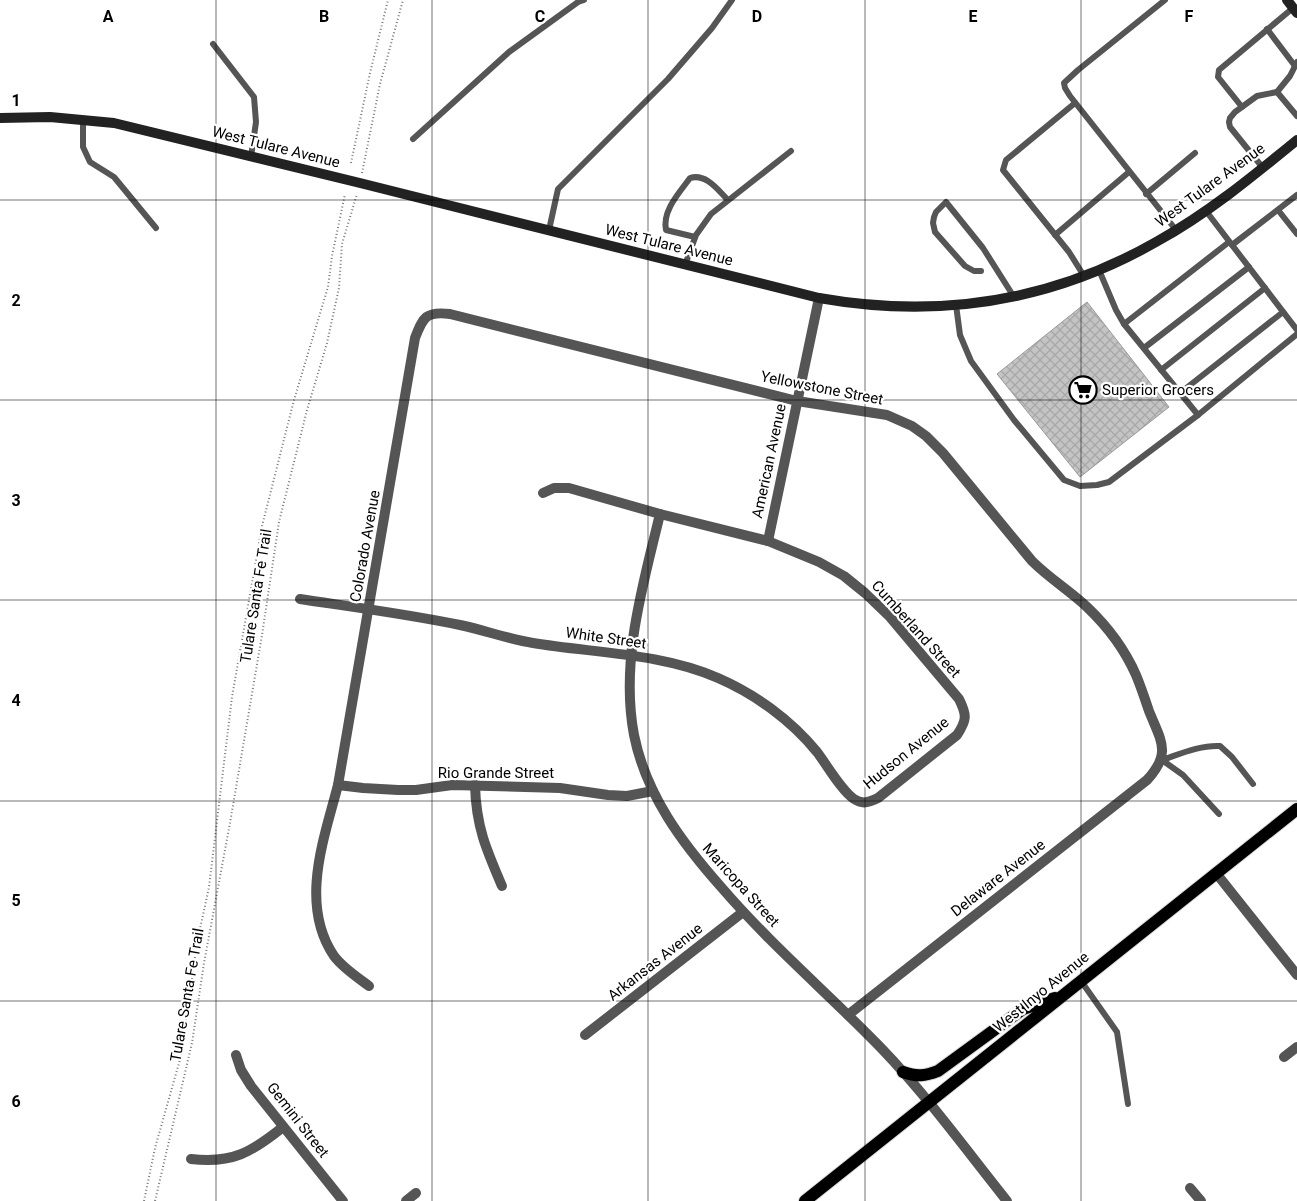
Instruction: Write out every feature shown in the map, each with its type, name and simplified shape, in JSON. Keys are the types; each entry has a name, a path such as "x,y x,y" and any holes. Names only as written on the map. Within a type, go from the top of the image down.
{"main road":[{"name":"West Tulare Avenue","path":"0,118 50,117 114,123 819,298 884,307 956,305 1014,297 1063,284 1099,270 1156,243 1206,211 1297,140"},
{"name":"West Inyo Avenue","path":"805,1201 1297,809"},
{"path":"903,1072 924,1077 938,1072 1023,1009 1062,996"}],"street":[{"name":"American Avenue","path":"768,541 819,298"},
{"name":"Yellowstone Street","path":"427,315 436,312 450,314 797,401 887,415 912,426 926,436 943,453 1044,574 1086,606 1114,637 1136,674 1160,738 1163,749 1162,760"},
{"name":"Colorado Avenue","path":"369,986 335,958 328,945 320,924 316,878 338,785 415,338 421,322 427,315"},
{"name":"Cumberland Street","path":"543,493 554,488 569,488 660,514 768,541 819,562 844,576 866,593 890,618 959,699 965,712 965,720"},
{"name":"Maricopa Street","path":"660,514 636,624 631,656 630,695 634,735 642,764 653,791 687,847 743,912 903,1072 1007,1201"},
{"name":"White Street","path":"300,599 460,625 531,643 671,661 694,668 719,678 761,703 801,734 830,769 842,788 860,802"},
{"name":"Hudson Avenue","path":"860,802 869,802 878,798 957,735 965,720"},
{"name":"Delaware Avenue","path":"848,1015 1147,780 1162,760"},
{"name":"Rio Grande Street","path":"338,785 398,790 475,785 560,788 627,796 653,791"},
{"path":"475,785 477,818 482,838 502,886"},
{"path":"1216,873 1297,975"},
{"name":"Arkansas Avenue","path":"585,1035 743,912"},
{"path":"1284,1057 1297,1047"},
{"name":"Gemini Street","path":"236,1054 240,1070 343,1201"},
{"path":"191,1159 214,1161 236,1158 253,1150 283,1127"},
{"path":"1190,1188 1201,1201"},
{"path":"406,1201 416,1193"}],"lane":[{"path":"413,139 509,52 578,2 584,0"},
{"path":"549,230 558,189 668,79 712,28 732,0"},
{"path":"1165,0 1064,83 1065,88 1075,103 1176,230"},
{"path":"1242,107 1218,77 1218,70 1292,7"},
{"path":"1263,168 1230,127 1229,122 1230,118 1257,96 1277,92 1290,76 1296,64 1267,29"},
{"path":"213,44 254,97 256,122 251,157"},
{"path":"1277,92 1297,116"},
{"path":"1075,103 1006,160 1003,170 1068,252 1084,276"},
{"path":"83,120 83,147 90,162 114,177 156,228"},
{"path":"685,265 695,237 711,214 791,151"},
{"path":"1146,194 1195,154"},
{"path":"1055,236 1129,172"},
{"path":"695,237 666,230 664,222 672,202 690,178 695,176 705,178 728,200"},
{"path":"1124,324 1297,195"},
{"path":"981,271 974,271 965,266 935,232 934,217 936,212 946,202 983,248 1014,297"},
{"path":"1278,210 1297,234"},
{"path":"1206,211 1297,330"},
{"path":"1144,348 1248,267"},
{"path":"1099,270 1124,324 1198,414"},
{"path":"1162,370 1265,288"},
{"path":"956,305 960,335 971,362 1014,420 1064,480 1080,486 1109,482 1198,414 1297,334"},
{"path":"1180,393 1283,312"},
{"path":"1162,760 1187,751 1220,746 1232,757 1253,784"},
{"path":"1162,760 1183,775 1219,814"},
{"path":"1081,981 1117,1032 1128,1104"}],"path":[{"path":"351,163 388,0"},
{"name":"Tulare Santa Fe Trail","path":"155,1201 192,1044 204,963 262,636 279,522 307,410 327,343 339,288 342,244 360,183 380,84 403,0"},
{"name":"Tulare Santa Fe Trail","path":"144,1201 154,1148 181,1056 197,943 209,888 232,697 262,526 294,400 328,287 332,256 345,194"}],"building":[{"name":"Superior Grocers","path":"1087,302 1169,407 1080,477 997,374"}],"place":[{"name":"Superior Grocers","path":"1083,390"}]}
